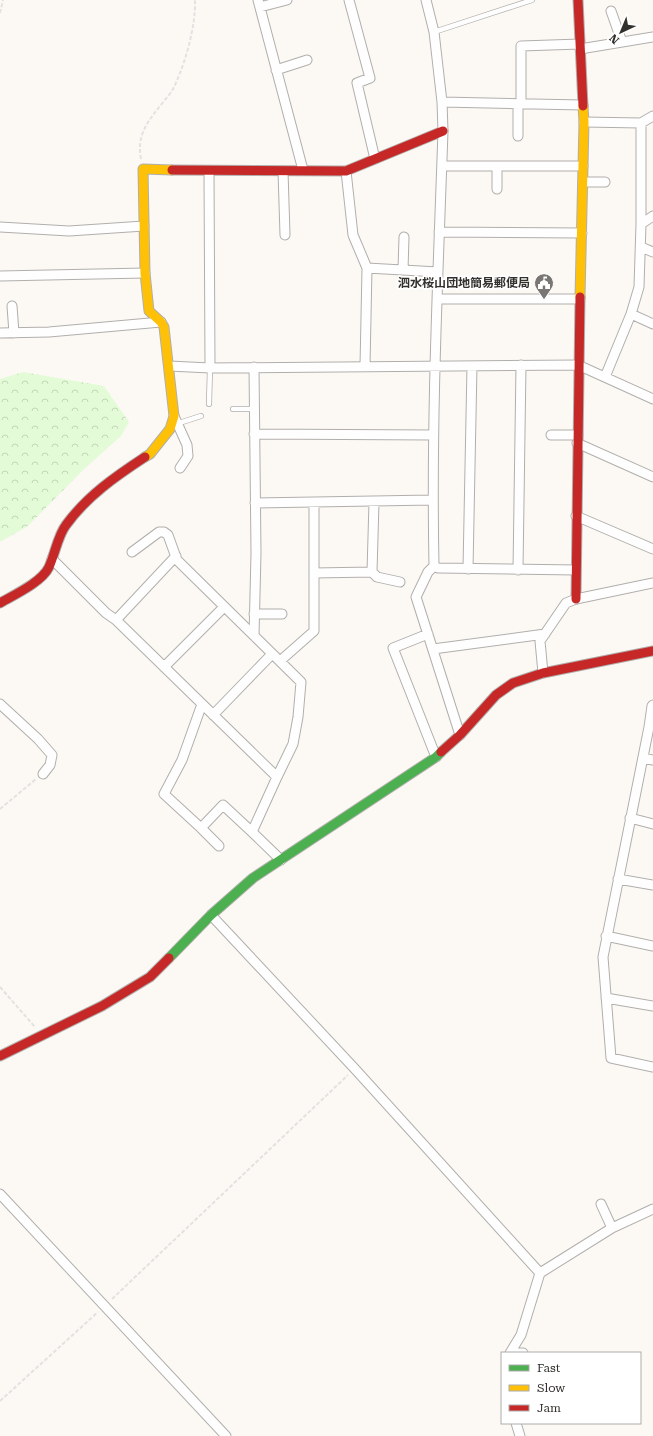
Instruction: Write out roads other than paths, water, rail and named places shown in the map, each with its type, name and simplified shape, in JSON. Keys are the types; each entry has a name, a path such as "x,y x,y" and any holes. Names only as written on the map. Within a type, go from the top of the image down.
{"street":[{"path":"287,0 259,4 303,170"},
{"path":"349,0 370,78 357,83 375,160"},
{"path":"426,0 434,32 442,102 443,132 434,366 432,500 434,566 428,572 416,597 460,735"},
{"path":"576,599 578,365 584,122 578,0"},
{"path":"611,11 622,42"},
{"path":"518,136 521,46 580,46 653,37"},
{"path":"276,70 307,60"},
{"path":"442,102 583,105"},
{"path":"584,122 641,123 653,116"},
{"path":"604,377 631,314 639,287 641,247 641,123"},
{"path":"180,468 188,456 187,445 175,420 164,327 150,311 145,273 142,169 209,171 346,171 443,132"},
{"path":"442,166 583,166"},
{"path":"497,166 497,189"},
{"path":"209,171 210,368"},
{"path":"283,171 285,235"},
{"path":"346,171 352,235 367,268 365,366"},
{"path":"583,182 605,182"},
{"path":"641,224 653,216"},
{"path":"0,226 69,231 144,226"},
{"path":"439,232 582,233"},
{"path":"403,270 404,237"},
{"path":"641,247 653,252"},
{"path":"367,268 438,272"},
{"path":"0,276 145,273"},
{"path":"437,299 580,299"},
{"path":"12,306 14,333"},
{"path":"631,314 653,324"},
{"path":"0,333 49,332 161,322"},
{"path":"518,570 521,365"},
{"path":"169,366 210,368 578,365 653,399"},
{"path":"468,569 472,366"},
{"path":"254,367 256,553 254,636"},
{"path":"0,603 34,583 48,569 65,526 84,502 115,477 150,454 170,429 175,420"},
{"path":"254,434 433,435"},
{"path":"551,435 577,439 653,477"},
{"path":"255,502 374,502 432,500"},
{"path":"280,661 314,631 314,502"},
{"path":"372,572 374,502"},
{"path":"576,516 653,550"},
{"path":"132,552 159,532 164,532 168,535 177,560 301,682 298,716 293,744 276,777 252,832"},
{"path":"116,620 176,556"},
{"path":"52,559 276,777"},
{"path":"434,566 438,568 468,569 576,570"},
{"path":"314,572 372,572 377,577 400,582"},
{"path":"543,673 540,641 566,603 576,599 653,583"},
{"path":"164,668 224,607"},
{"path":"254,614 282,614"},
{"path":"428,634 393,648 436,757"},
{"path":"433,649 545,634"},
{"path":"0,1056 102,1006 150,977 211,915 253,878 436,757 460,735 496,695 513,683 543,673 653,651"},
{"path":"213,715 272,654"},
{"path":"0,704 38,739 52,755 50,765 43,774"},
{"path":"202,704 182,760 164,794 219,846"},
{"path":"653,705 603,957 611,1058 653,1067"},
{"path":"643,758 653,760"},
{"path":"201,828 223,805 281,860"},
{"path":"630,818 653,824"},
{"path":"618,879 653,885"},
{"path":"211,915 355,1069 540,1273"},
{"path":"606,936 653,946"},
{"path":"606,998 653,1006"},
{"path":"0,1194 226,1436"},
{"path":"601,1204 612,1228"},
{"path":"511,1352 521,1335 540,1273 612,1228 653,1209"},
{"path":"516,1424 520,1436"}],"lane":[{"path":"434,32 532,0"},
{"path":"209,404 210,368"},
{"path":"233,409 254,409"},
{"path":"175,420 201,416"}],"place":[{"name":"泗水桜山団地簡易郵便局","path":"544,300"}]}
